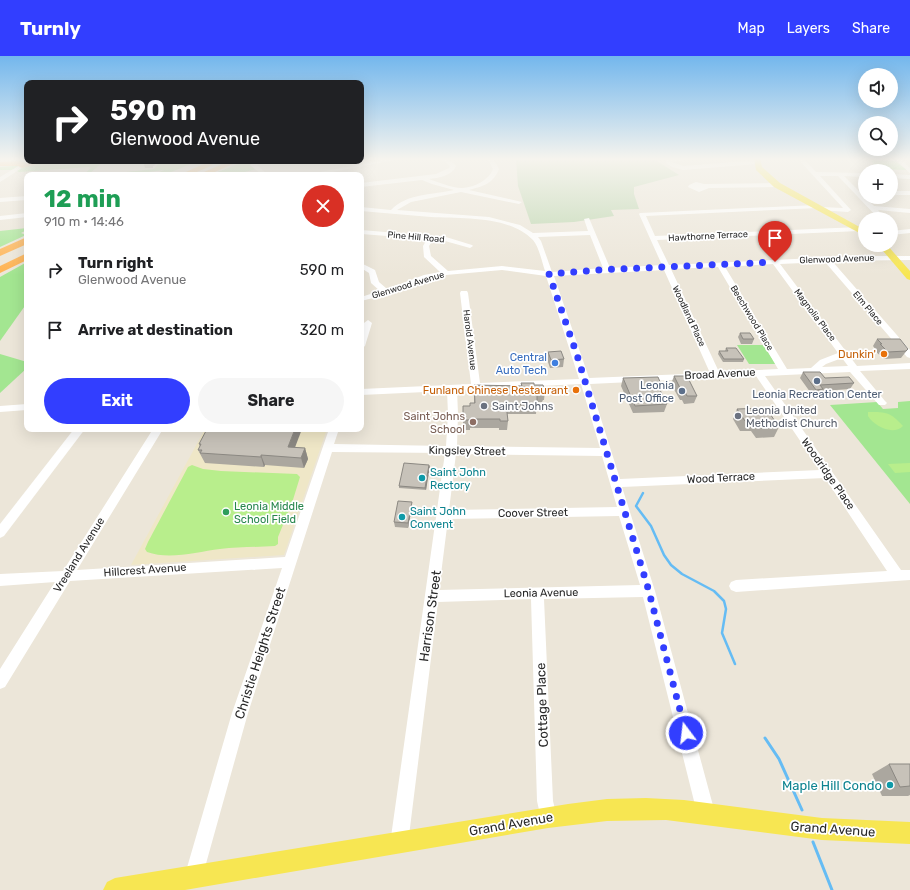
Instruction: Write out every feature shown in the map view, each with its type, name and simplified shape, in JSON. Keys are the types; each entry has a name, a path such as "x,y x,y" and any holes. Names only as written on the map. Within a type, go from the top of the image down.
{"highway":[{"path":"0,253 24,241"},
{"path":"0,258 24,246"},
{"path":"0,262 24,250"},
{"path":"0,270 24,258"}],"main road":[{"path":"798,197 858,229"},
{"path":"888,252 910,277"},
{"name":"Grand Avenue","path":"115,890 399,844 589,811 625,809 666,810 706,813 809,828 855,832 910,833"}],"street":[{"path":"392,212 400,204 409,200 427,197"},
{"path":"493,197 519,202"},
{"path":"818,208 848,210 836,197"},
{"path":"861,197 876,212"},
{"path":"0,200 24,198"},
{"name":"Woodland Place","path":"715,374 642,214 818,208"},
{"path":"872,208 910,211"},
{"path":"364,209 492,221 518,227 533,235 538,241 585,381 648,591 706,813"},
{"path":"0,218 24,216"},
{"path":"587,220 607,270"},
{"name":"Hawthorne Terrace","path":"653,238 858,231"},
{"path":"898,231 910,231"},
{"name":"Pine Hill Road","path":"364,232 431,238 454,241 470,246"},
{"path":"533,235 593,233"},
{"path":"431,238 426,246 428,257 446,273"},
{"name":"Glenwood Avenue","path":"364,298 386,292 417,280 446,273 507,268 549,274 720,264 893,257 910,258"},
{"name":"Elm Place","path":"827,260 910,356"},
{"name":"Magnolia Place","path":"775,262 853,368 882,403"},
{"name":"Beechwood Place","path":"720,264 784,371"},
{"path":"364,267 372,272 375,283 386,292"},
{"name":"Harold Avenue","path":"464,293 476,386"},
{"path":"364,336 368,323"},
{"name":"Broad Avenue","path":"815,369 823,362 844,354"},
{"name":"Broad Avenue","path":"364,392 815,369 910,366"},
{"name":"Woodridge Place","path":"758,372 826,474 904,575"},
{"name":"Harrison Street","path":"399,844 452,450 452,388"},
{"path":"0,417 4,408 24,407"},
{"path":"0,533 78,432"},
{"name":"Vreeland Avenue","path":"0,682 156,432"},
{"name":"Christie Heights Street","path":"193,878 240,713 333,432"},
{"name":"Kingsley Street","path":"327,448 607,452"},
{"name":"Wood Terrace","path":"616,484 826,474"},
{"name":"Coover Street","path":"444,515 623,511"},
{"name":"Hillcrest Avenue","path":"0,580 289,562"},
{"path":"736,586 904,575"},
{"name":"Leonia Avenue","path":"433,596 648,591"},
{"name":"Cottage Place","path":"537,593 546,801 548,817"}],"shaded area":[{"path":"203,432 326,432 284,555 131,565"}],"green space":[{"path":"522,197 635,197 639,209 611,210 614,216 574,222 531,224"},
{"path":"24,228 24,232 21,233 24,234 24,236 0,247 0,231"},
{"path":"24,264 24,307 0,341 0,277"},
{"path":"737,345 763,345 776,364 749,364"},
{"path":"0,354 24,361 24,371 0,393"},
{"path":"910,401 910,504 830,405 877,402 883,409 898,408 898,402"},
{"path":"868,412 880,412 891,415 903,426 899,429 889,430 879,426 871,420 868,416"},
{"path":"910,463 910,472 895,473 888,464"},
{"name":"Leonia Middle School Field","path":"192,465 203,469 221,471 297,474 300,477 292,503 278,537 278,544 275,546 227,548 174,555 147,552 145,549 148,542 188,467"}],"building":[{"path":"740,333 750,333 754,339 743,339"},
{"path":"877,339 900,339 908,349 906,351 888,352"},
{"path":"726,348 736,348 744,359 724,359 719,351 728,351"},
{"path":"561,351 564,359 551,360 548,352"},
{"path":"803,372 820,372 825,378 849,377 854,383 820,385 823,389 816,390"},
{"path":"674,376 687,376 697,396 687,396 685,392 682,392"},
{"path":"658,377 661,384 657,384 667,404 635,406 623,378"},
{"path":"521,383 543,385 545,391 543,391 544,393 537,393 537,405 506,404 508,421 500,421 500,419 463,420 463,406 470,406 470,403 475,403 474,385 522,386"},
{"path":"766,408 779,427 761,428 756,421 745,421 737,409"},
{"path":"205,432 294,432 288,447 305,448 301,458 261,455 261,457 200,453 202,450 198,450 201,444 199,444"},
{"name":"Saint John Rectory","path":"404,463 429,465 425,488 399,486"},
{"name":"Saint John Convent","path":"398,501 412,502 408,523 394,522"},
{"path":"889,764 910,764 910,786 900,787"}],"waterway":[{"path":"643,493 636,506 651,526 664,555 671,565 682,574 714,591 724,601 726,609 722,633 735,664"},
{"path":"765,738 779,759 802,810"},
{"path":"813,842 832,890"}],"place":[{"name":"Dunkin'","path":"884,354"},
{"name":"Central Auto Tech","path":"555,363"},
{"name":"Leonia Recreation Center","path":"817,381"},
{"name":"Funland Chinese Restaurant","path":"576,390"},
{"name":"Leonia Post Office","path":"682,391"},
{"name":"Saint Johns","path":"484,406"},
{"name":"Leonia United Methodist Church","path":"738,416"},
{"name":"Saint Johns School","path":"473,422"},
{"name":"Saint John Rectory","path":"422,478"},
{"name":"Leonia Middle School Field","path":"226,512"},
{"name":"Saint John Convent","path":"402,517"},
{"name":"Maple Hill Condo","path":"890,785"}],"route":[{"path":"686,733 648,588 624,515 577,355 558,296 549,274 597,270 775,262"}]}
